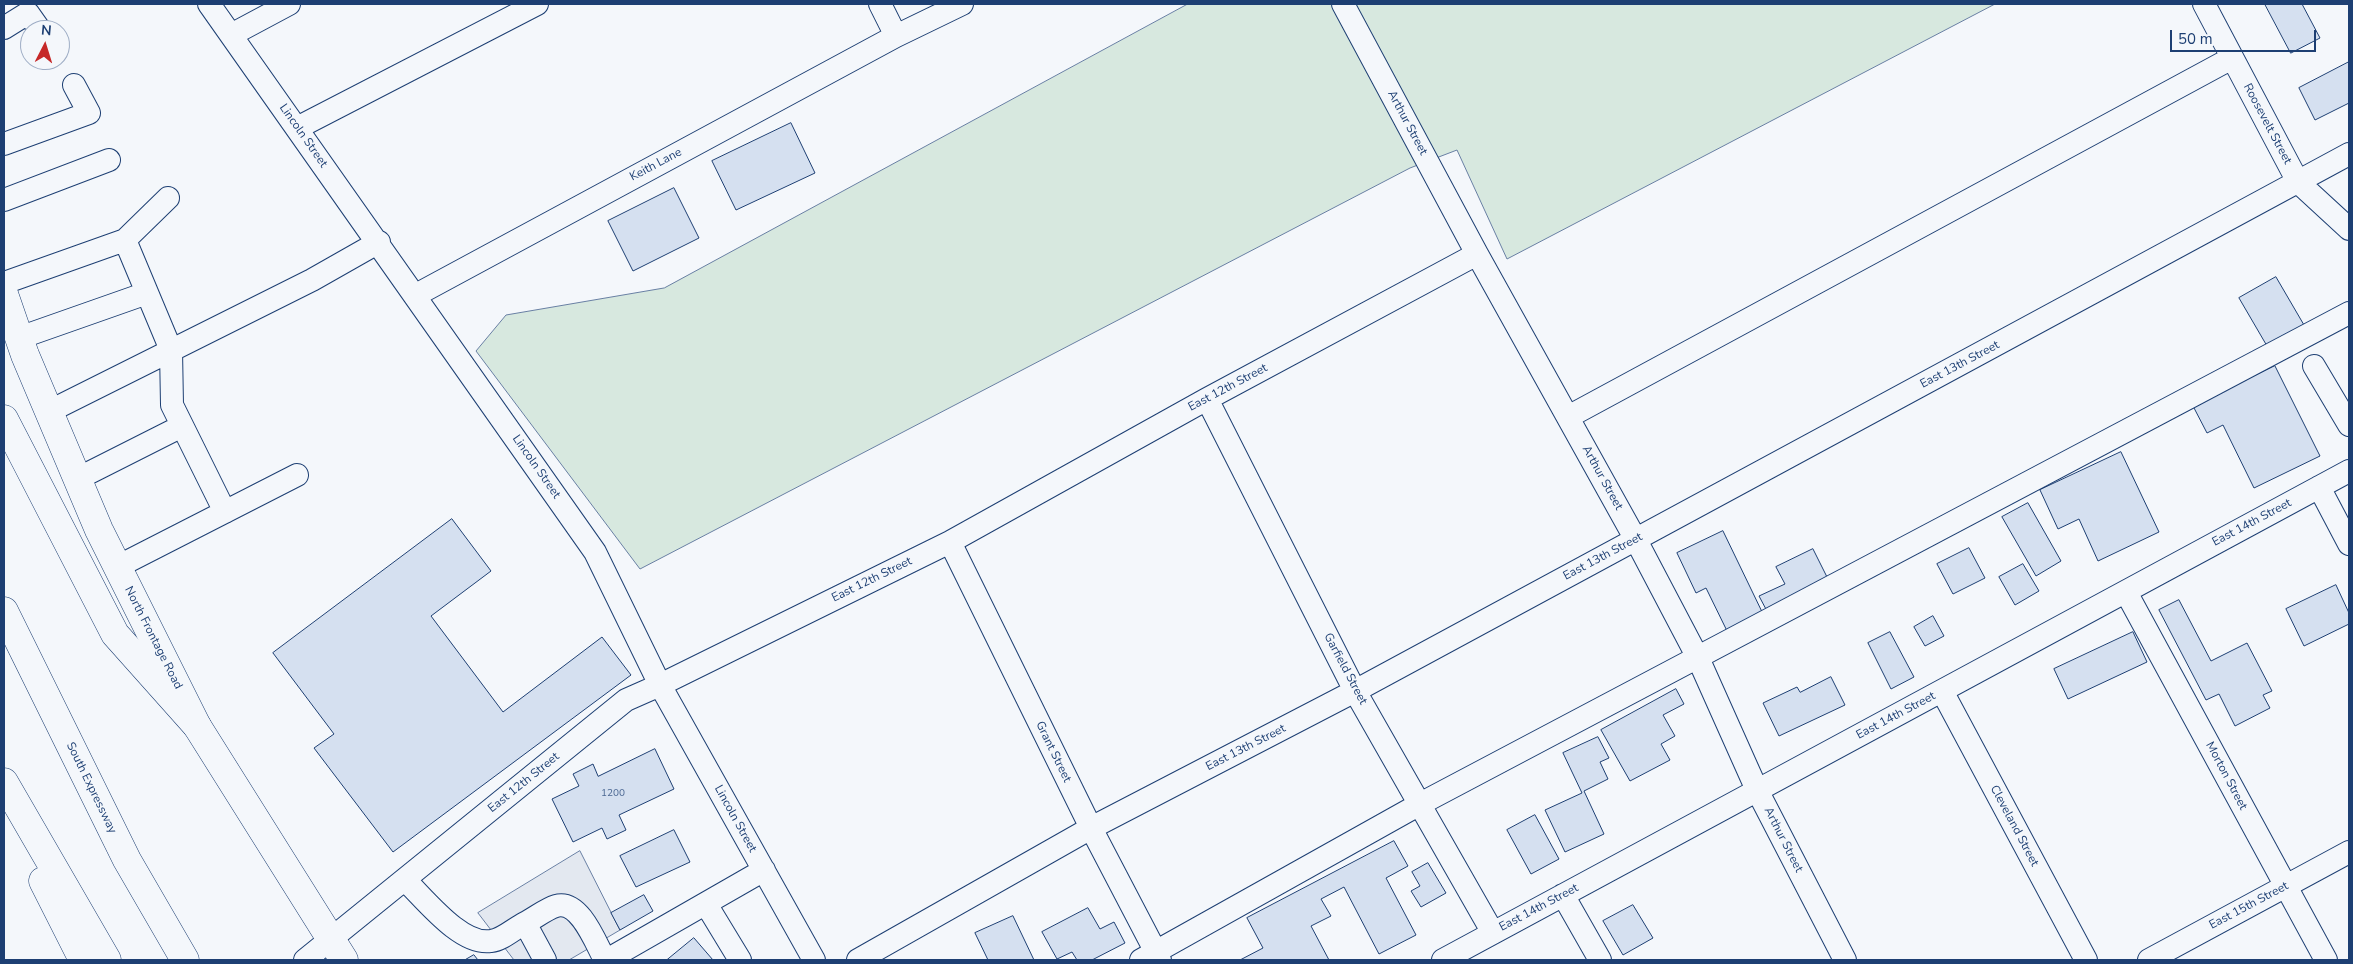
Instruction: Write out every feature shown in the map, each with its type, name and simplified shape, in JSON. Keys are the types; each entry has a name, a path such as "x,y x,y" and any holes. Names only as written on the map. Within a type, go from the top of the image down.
{"main road":[{"name":"North Frontage Road","path":"4,294 48,412 77,479 117,567 197,726 338,950"},
{"path":"4,419 115,634 197,726"},
{"name":"South Expressway","path":"4,612 43,687 91,791 127,860 186,960"},
{"path":"4,782 107,960"},
{"path":"4,796 62,922 83,960"}],"street":[{"name":"Lincoln Street","path":"209,4 416,295 595,552 660,685 814,960"},
{"path":"231,35 289,4"},
{"path":"297,128 537,4"},
{"path":"880,4 896,36"},
{"name":"Keith Lane","path":"416,295 896,36 962,4"},
{"name":"Arthur Street","path":"1343,4 1477,254 1636,540 1698,658 1757,790 1845,960"},
{"name":"Roosevelt Street","path":"2204,4 2298,182 2349,229"},
{"path":"4,28 28,13 33,20"},
{"path":"1568,417 2232,58"},
{"path":"4,144 89,113 74,85"},
{"name":"East 13th Street","path":"858,960 1091,828 1355,691 2349,154"},
{"path":"4,200 109,160"},
{"path":"4,283 125,240 168,198"},
{"path":"125,240 172,350 172,405 225,512"},
{"path":"48,412 312,280 378,242"},
{"name":"East 12th Street","path":"305,960 338,950 405,880 626,700 950,542 1207,399 1477,254"},
{"path":"19,338 147,293"},
{"path":"1152,957 1420,804 2349,313"},
{"path":"2314,366 2349,425"},
{"name":"Garfield Street","path":"1207,399 1355,691 1493,933"},
{"path":"77,479 182,426"},
{"name":"East 14th Street","path":"1443,960 2349,471"},
{"path":"117,567 297,475"},
{"path":"2319,488 2349,544"},
{"name":"Grant Street","path":"950,542 1091,828 1152,957"},
{"name":"Morton Street","path":"2126,592 2326,960"},
{"name":"Cleveland Street","path":"1942,691 2086,960"},
{"name":"East 15th Street","path":"2149,960 2349,852"},
{"path":"405,880 454,928 472,940 492,942 557,906 569,906 579,913 606,960 764,870"},
{"path":"1563,895 1600,960"},
{"path":"706,904 740,960"},
{"path":"525,923 545,960"}],"shaded area":[{"path":"1188,4 1995,4 1507,259 1457,150 1410,168 640,569 476,351 506,315 664,288"},
{"path":"580,851 620,930 569,960 514,960 478,913"}],"building":[{"path":"2265,4 2302,4 2320,38 2291,53"},
{"path":"2349,62 2349,103 2315,120 2299,88"},
{"path":"791,123 815,173 736,210 712,161"},
{"path":"674,188 699,238 633,271 608,221"},
{"path":"2276,277 2304,325 2267,346 2239,298"},
{"path":"2275,366 2320,456 2254,488 2223,425 2207,433 2193,406"},
{"path":"2121,452 2159,532 2098,561 2079,519 2058,529 2040,490"},
{"path":"2028,503 2061,561 2036,576 2002,517"},
{"path":"452,519 491,571 431,616 503,712 602,637 631,675 393,852 314,748 334,734 273,653"},
{"path":"1723,531 1765,618 1729,635 1706,588 1696,593 1677,553"},
{"path":"1969,548 1985,578 1953,594 1937,564"},
{"path":"1813,549 1830,583 1768,613 1759,596 1785,584 1776,567"},
{"path":"2023,564 2039,591 2015,605 1999,577"},
{"path":"2336,585 2349,613 2349,624 2304,646 2286,609"},
{"path":"2179,600 2211,661 2247,643 2272,691 2263,695 2270,708 2235,726 2219,694 2206,700 2159,610"},
{"path":"1933,616 1944,636 1925,646 1914,627"},
{"path":"1890,632 1914,677 1891,689 1868,643"},
{"path":"2133,632 2147,662 2068,699 2054,669"},
{"path":"1831,677 1845,705 1779,736 1763,703 1797,687 1800,692"},
{"path":"1676,689 1684,704 1663,715 1675,736 1661,744 1670,760 1630,781 1601,730"},
{"path":"1598,737 1609,758 1600,762 1608,779 1584,791 1604,834 1565,852 1545,810 1582,793 1563,753"},
{"path":"655,749 674,789 619,815 626,830 607,839 602,828 573,842 552,799 579,786 573,774 593,764 598,776"},
{"path":"1535,815 1559,859 1531,874 1507,830"},
{"path":"674,830 690,862 636,887 620,856"},
{"path":"1394,841 1408,866 1386,878 1416,935 1379,954 1344,887 1321,899 1331,916 1311,926 1329,960 1240,960 1263,948 1247,918"},
{"path":"1428,863 1446,893 1421,907 1411,891 1420,886 1412,872"},
{"path":"644,895 653,911 620,930 611,913"},
{"path":"1633,905 1653,938 1623,955 1603,921"},
{"path":"1088,908 1100,929 1114,922 1125,943 1092,960 1077,960 1072,952 1057,959 1042,932"},
{"path":"1013,916 1034,960 988,960 975,933"},
{"path":"694,938 713,960 667,960"},
{"path":"474,955 478,960 465,960"}]}
